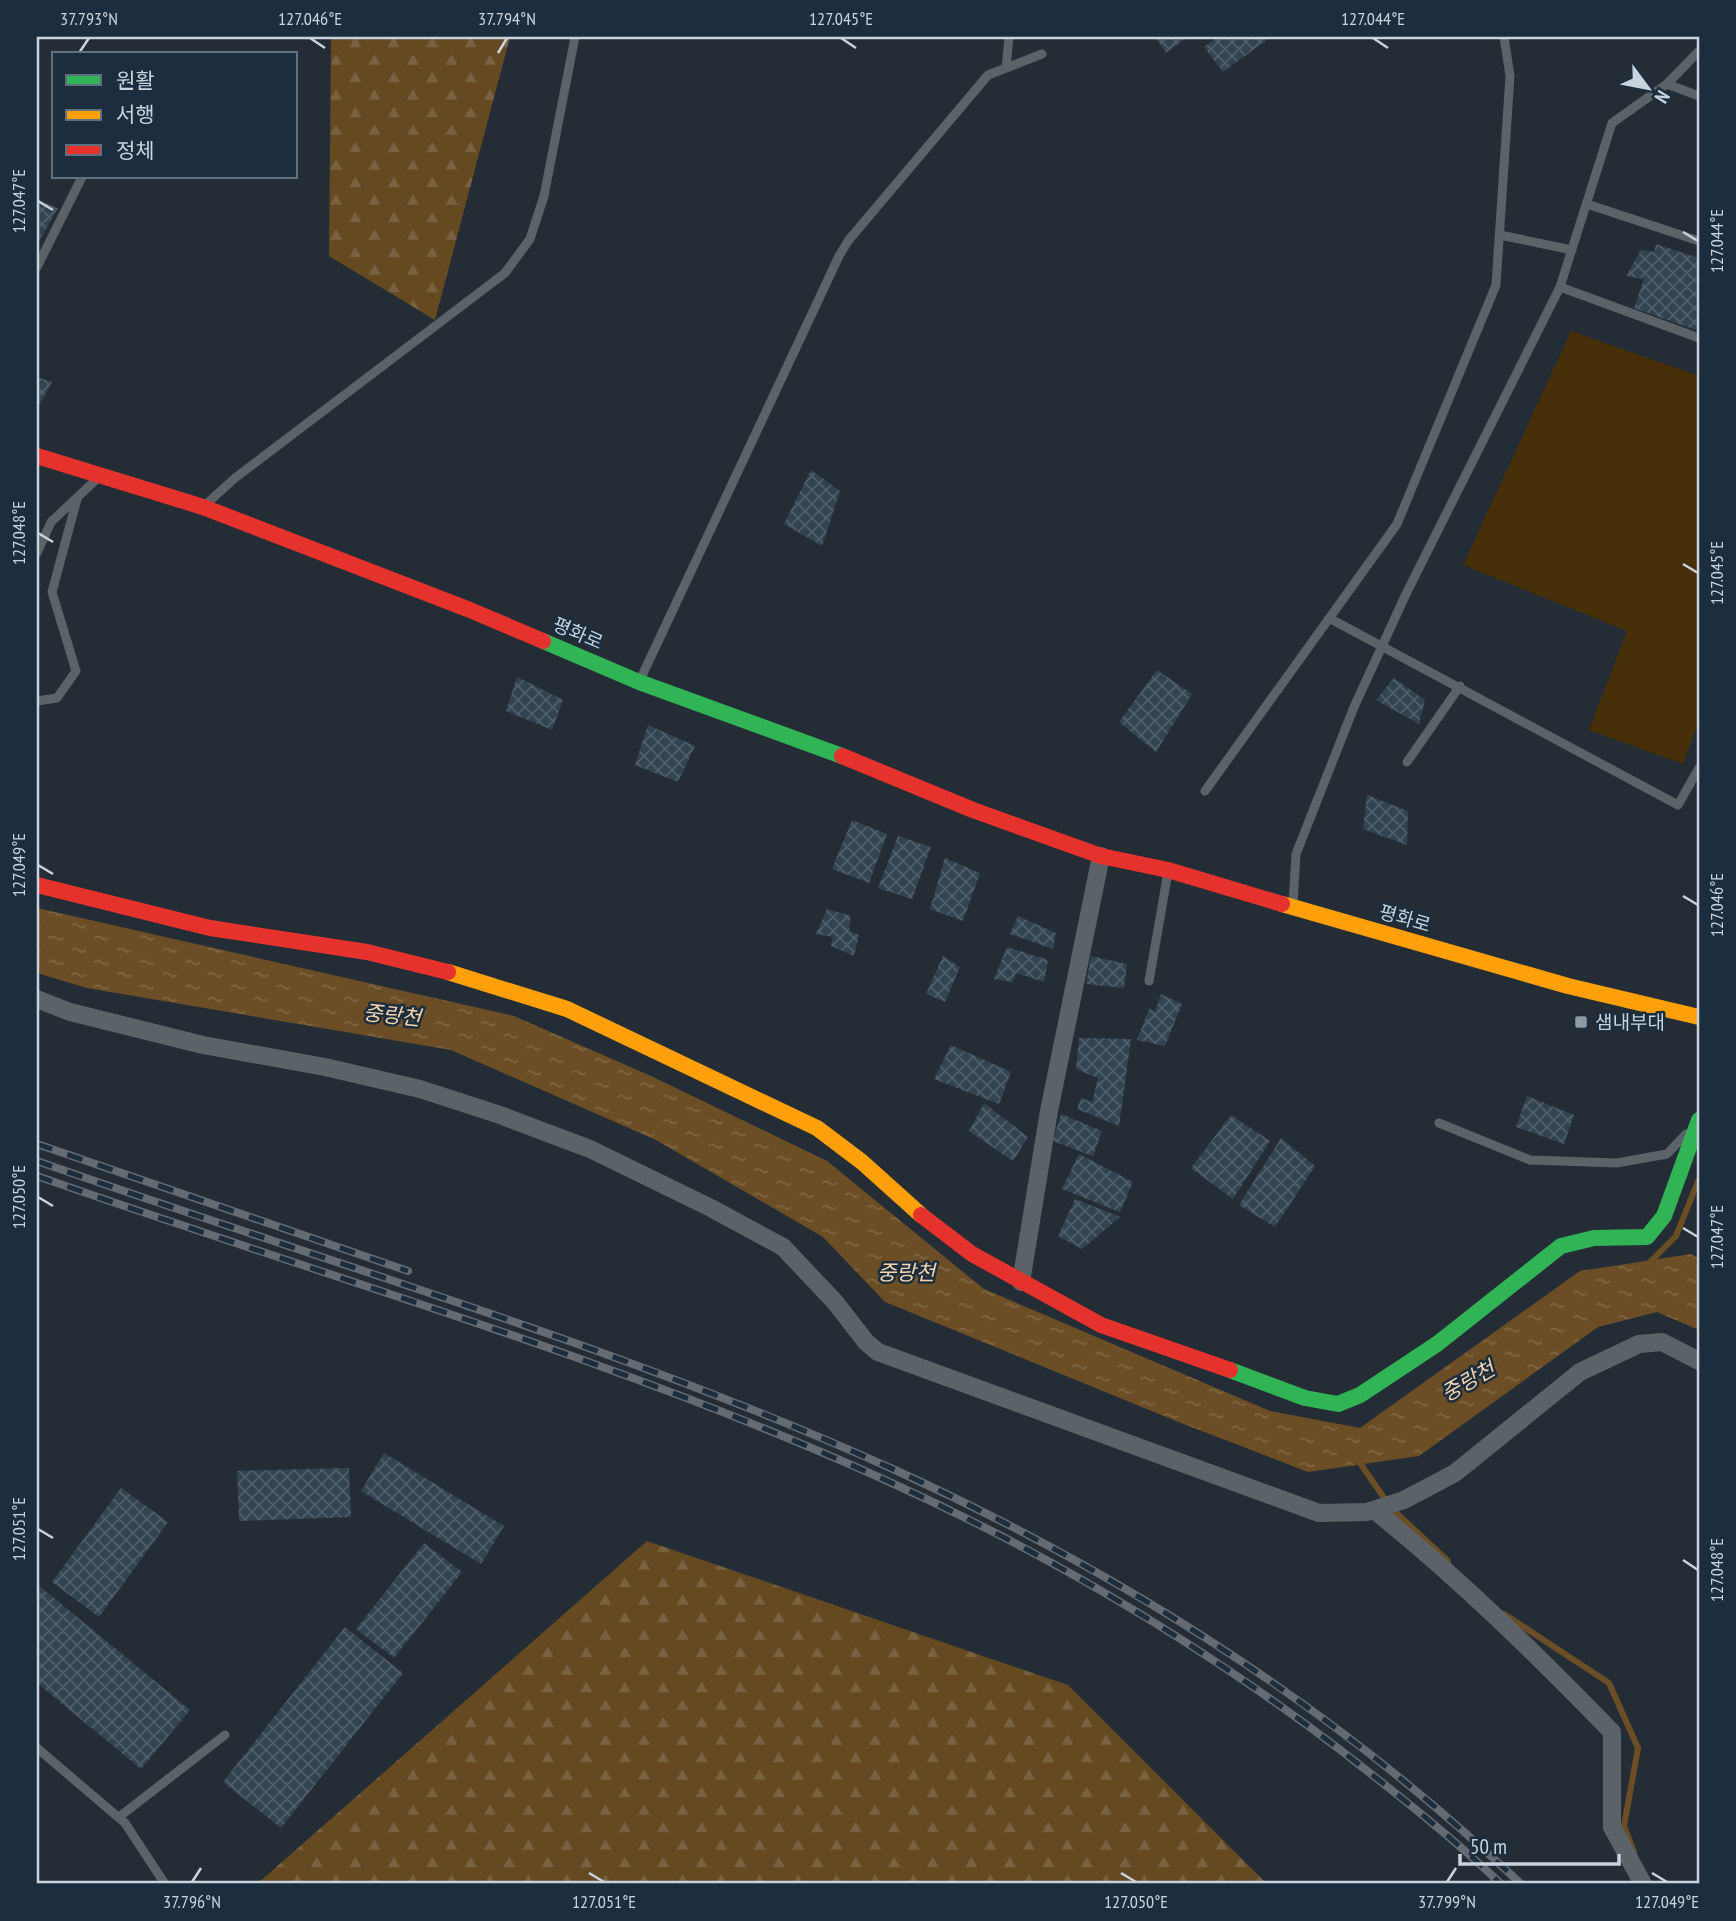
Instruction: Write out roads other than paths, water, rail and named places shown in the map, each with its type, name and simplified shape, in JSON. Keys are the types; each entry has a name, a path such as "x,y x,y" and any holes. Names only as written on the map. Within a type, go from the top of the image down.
{"street":[{"name":"평화로","path":"37,456 203,507 470,610 639,682 845,757 973,810 1101,856 1168,870 1568,986 1699,1017"},
{"path":"1021,1282 1049,1111 1101,856"},
{"path":"37,885 211,928 367,953 454,974 567,1009 817,1128 862,1162 928,1222 972,1254 1101,1325 1180,1351 1305,1398 1338,1404 1360,1395 1437,1343 1561,1246 1594,1238 1647,1237 1664,1216 1699,1120"},
{"path":"37,999 70,1012 203,1045 325,1067 420,1089 500,1115 590,1149 711,1208 783,1247 835,1302 866,1342 878,1352 1319,1513 1367,1512 1404,1500 1455,1473 1580,1373 1639,1344 1662,1342 1699,1360"},
{"path":"1379,1508 1530,1648 1612,1731 1612,1827 1633,1871 1643,1884"}],"lane":[{"path":"203,507 235,478 505,273 530,239 544,196 575,37"},
{"path":"1006,68 1009,37"},
{"path":"1205,791 1397,524 1496,285 1510,76 1504,37"},
{"path":"1293,907 1296,855 1354,707 1382,645 1560,287 1612,123 1667,84 1699,51"},
{"path":"639,682 839,256 860,226 988,75 1042,54"},
{"path":"1667,84 1699,96"},
{"path":"37,267 82,178"},
{"path":"1587,204 1699,241"},
{"path":"1500,234 1572,250"},
{"path":"1560,287 1699,338"},
{"path":"37,553 51,522 100,477"},
{"path":"37,701 57,698 76,671 52,592 77,499"},
{"path":"1329,618 1678,805 1699,768"},
{"path":"1407,762 1460,686"},
{"path":"1149,981 1168,870"},
{"path":"1439,1123 1530,1160 1617,1163 1667,1154 1699,1120"},
{"path":"119,1817 225,1735"},
{"path":"37,1748 125,1823 164,1884"}],"water":[{"name":"중랑천","path":"37,908 514,1016 651,1076 827,1161 984,1289 1270,1411 1360,1428 1580,1271 1691,1254 1699,1259 1699,1330 1657,1312 1598,1327 1419,1456 1308,1472 885,1302 823,1237 656,1140 451,1050 87,988 37,973"}],"waterway":[{"path":"1647,1265 1676,1236 1699,1179"},
{"path":"1358,1460 1391,1508 1448,1561"},
{"path":"1504,1614 1609,1683 1638,1748 1624,1826 1634,1852"}],"railway":[{"path":"37,1144 408,1271"},
{"path":"37,1161 470,1307 684,1383 895,1470 980,1511 1064,1554 1146,1601 1303,1704 1379,1761 1521,1884"},
{"path":"37,1176 570,1355 780,1435 944,1507 1121,1602 1234,1674 1384,1784 1501,1884"}],"place":[{"name":"샘내부대","path":"1581,1022"}]}
